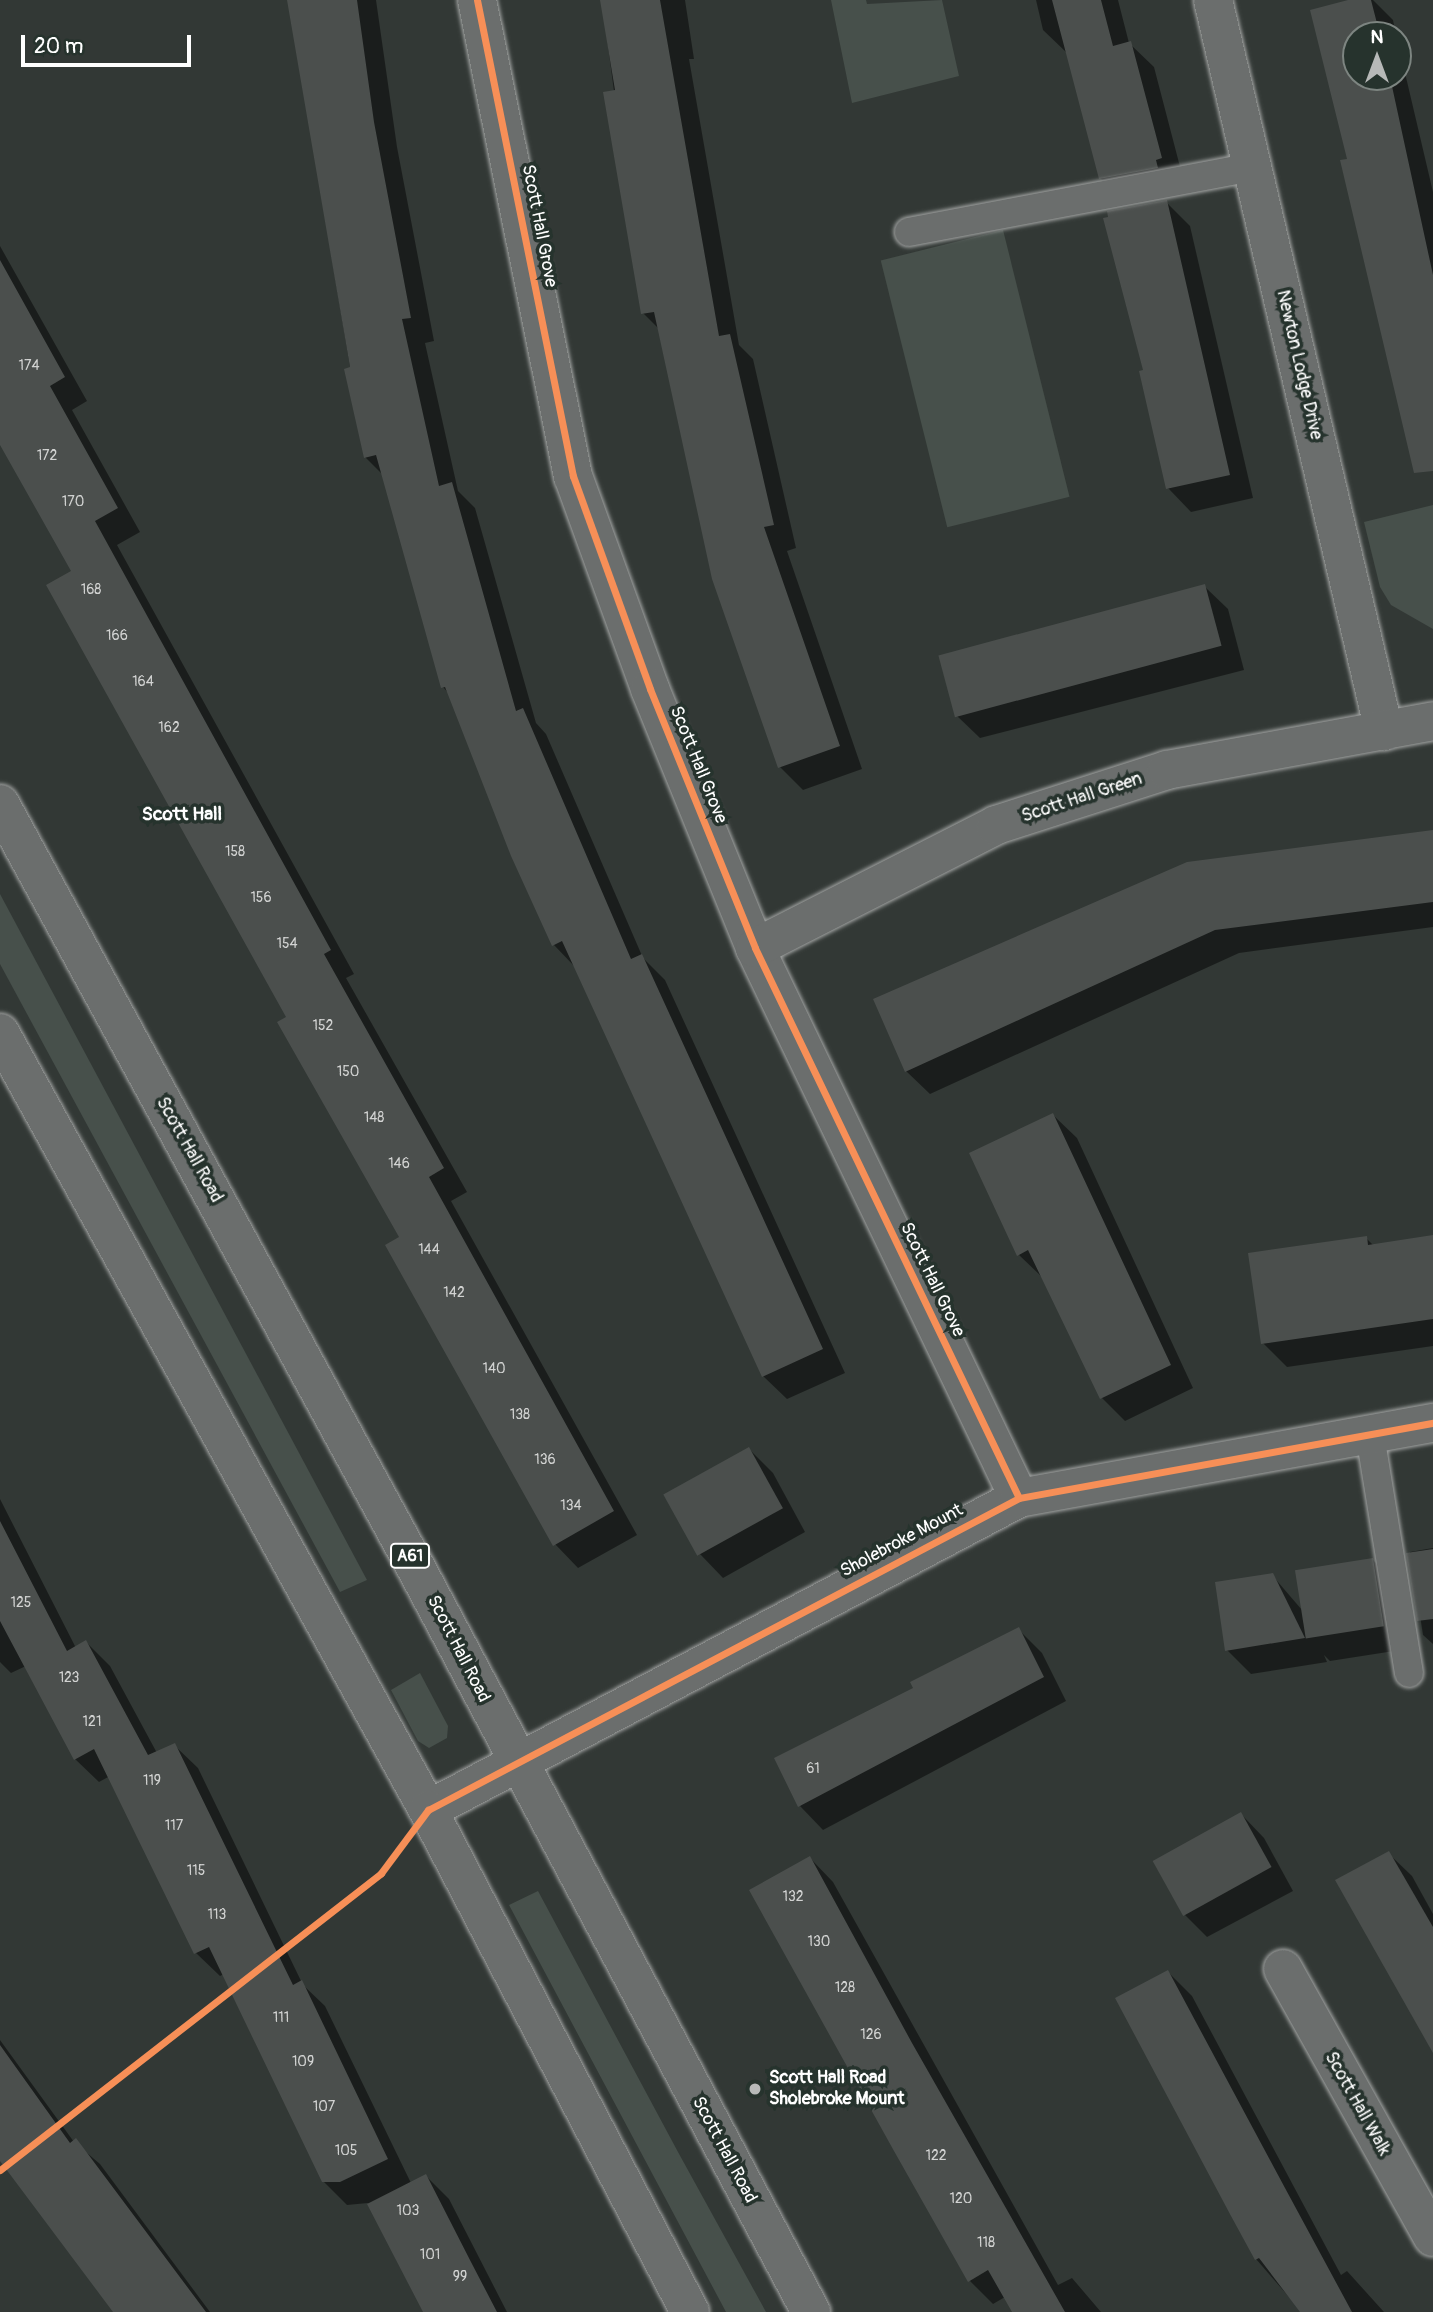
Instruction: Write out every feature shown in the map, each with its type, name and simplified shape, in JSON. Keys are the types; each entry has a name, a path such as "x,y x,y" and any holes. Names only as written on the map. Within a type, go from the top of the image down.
{"main road":[{"name":"Scott Hall Grove","path":"477,0 573,476 650,689 755,948 1018,1498"},
{"name":"Newton Lodge Drive","path":"1213,0 1384,731"},
{"name":"Scott Hall Green","path":"755,948 996,825 1167,771 1433,721"},
{"name":"Scott Hall Road","path":"0,804 411,1558 516,1763 811,2312"},
{"path":"0,1033 428,1810 690,2312"},
{"name":"Sholebroke Mount","path":"428,1810 1018,1498 1433,1423"},
{"name":"Scott Hall Walk","path":"1283,1969 1433,2237"}],"lane":[{"path":"909,232 1252,167"},
{"path":"1370,1435 1409,1673"}],"shaded area":[{"path":"831,0 866,0 867,4 942,0 959,76 852,103"},
{"path":"1003,230 1070,497 947,527 881,260"},
{"path":"1433,505 1433,629 1391,605 1380,587 1364,522"},
{"path":"0,894 367,1580 340,1592 0,964"},
{"path":"420,1673 448,1726 447,1738 429,1748 418,1741 391,1690"},
{"path":"538,1891 766,2312 726,2312 509,1905"}],"building":[{"path":"287,0 357,0 374,122 411,318 402,319 439,486 452,482 516,711 523,708 631,959 642,954 823,1349 762,1377 562,941 552,946 511,856 445,687 441,688 376,455 364,458 344,369 350,367"},
{"path":"600,0 660,0 719,336 730,334 774,525 764,527 840,746 778,768 712,579 654,312 641,314 603,92 615,90"},
{"path":"1052,0 1101,0 1113,46 1131,41 1162,158 1156,160 1158,168 1099,179"},
{"path":"1348,0 1371,0 1376,21 1342,21 1342,91 1393,91 1433,275 1433,471 1414,473 1340,160 1347,159 1310,10"},
{"path":"1167,200 1230,475 1166,489 1139,371 1143,370 1103,218 1108,217 1107,211"},
{"path":"0,260 65,377 50,386 118,508 95,521 331,950 324,954 444,1168 429,1177 614,1511 553,1546 385,1245 399,1237 277,1022 286,1017 46,585 71,571 0,445"},
{"path":"1205,584 1222,646 955,717 938,655"},
{"path":"1433,830 1433,902 1215,930 905,1072 873,999 1187,862"},
{"path":"1053,1113 1171,1365 1100,1399 1028,1250 1017,1256 969,1153"},
{"path":"1433,1235 1433,1319 1261,1344 1248,1253 1367,1236 1368,1245"},
{"path":"749,1447 783,1508 697,1556 663,1495"},
{"path":"0,1521 67,1651 86,1640 148,1755 175,1743 293,1985 302,1980 388,2159 340,2182 322,2182 209,1947 194,1954 94,1749 74,1760 0,1621"},
{"path":"1433,1549 1433,1619 1417,1621 1406,1553"},
{"path":"1373,1558 1384,1626 1306,1639 1295,1570"},
{"path":"1273,1573 1305,1638 1225,1651 1215,1582"},
{"path":"1019,1627 1044,1677 798,1807 774,1758 913,1688 910,1682"},
{"path":"1241,1812 1272,1867 1183,1916 1153,1861"},
{"path":"1389,1851 1433,1927 1433,2053 1335,1880"},
{"path":"810,1856 912,2043 1065,2312 1012,2312 988,2270 968,2282 894,2151 749,1890"},
{"path":"1168,1970 1352,2312 1300,2312 1259,2258 1255,2260 1231,2216 1115,1998"},
{"path":"0,2045 70,2143 76,2138 206,2312 113,2312 0,2161"},
{"path":"426,2174 497,2312 423,2312 367,2204"}],"cycle path":[{"path":"477,0 573,476 650,689 755,948 1019,1498"},
{"path":"0,2170 381,1873 428,1810 1019,1498 1433,1423"}],"place":[{"name":"Scott Hall Road Sholebroke Mount","path":"755,2089"}],"district":[{"name":"Scott Hall","path":"182,815"}]}
